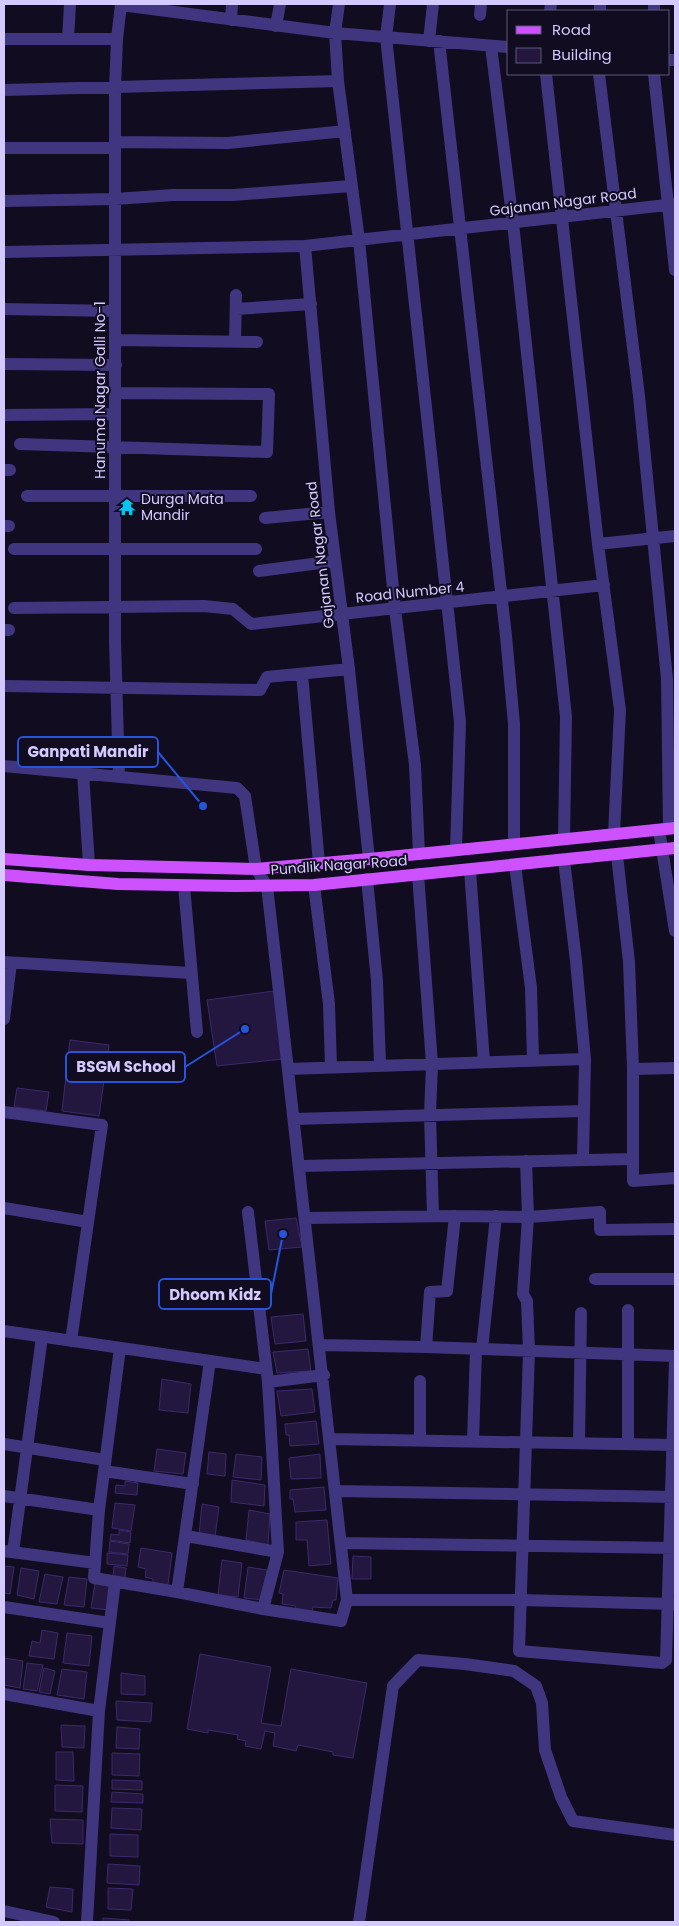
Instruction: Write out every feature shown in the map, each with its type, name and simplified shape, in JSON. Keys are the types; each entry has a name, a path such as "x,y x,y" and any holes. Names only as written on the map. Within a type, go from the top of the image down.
{"main road":[{"name":"Pundlik Nagar Road","path":"4,859 89,865 256,869 668,829"},
{"name":"Pundlik Nagar Road","path":"4,875 118,884 184,886 314,885 675,848"}],"street":[{"path":"68,39 70,4"},
{"path":"121,4 335,33 507,47"},
{"name":"Hanuma Nagar Galli No-1","path":"119,777 116,686 115,88 121,4"},
{"path":"231,20 232,4"},
{"path":"276,26 280,4"},
{"path":"339,4 335,33 338,81 359,240 395,609 415,765 419,854"},
{"path":"390,4 386,37 460,722 456,850"},
{"path":"433,4 434,41 460,229 502,597 514,724 514,844"},
{"path":"4,39 117,40"},
{"path":"491,46 513,223 566,717 564,839"},
{"path":"546,75 598,544 620,710 614,834"},
{"path":"600,75 617,210 667,679 668,829 662,849 675,931"},
{"path":"654,75 672,204 675,270"},
{"path":"4,90 338,81"},
{"path":"4,148 228,143 345,131"},
{"path":"4,201 115,199 173,195 233,195 351,186"},
{"name":"Gajanan Nagar Road","path":"4,252 305,246 672,204"},
{"name":"Gajanan Nagar Road","path":"305,246 312,304 329,512 349,669 369,859"},
{"path":"235,342 236,295"},
{"path":"236,309 312,304"},
{"path":"4,309 115,310"},
{"path":"116,340 257,342"},
{"path":"4,364 116,364"},
{"path":"20,444 267,452 269,394 116,393"},
{"path":"4,415 115,414"},
{"path":"27,496 116,498 251,496"},
{"path":"265,518 329,512"},
{"path":"598,544 675,536"},
{"path":"14,550 256,549"},
{"path":"259,571 336,561"},
{"name":"Road Number 4","path":"14,608 204,606 232,609 251,624 604,585"},
{"path":"4,686 116,686 260,690 267,677 349,669"},
{"path":"302,674 319,863"},
{"path":"4,766 238,788 245,796 256,869 267,886 300,1166 347,1600 341,1621 263,1609 94,1578 98,1510 120,1348"},
{"path":"83,773 89,865"},
{"path":"617,855 629,962 634,1069 633,1180 675,1178"},
{"path":"564,860 585,1059 583,1160"},
{"path":"515,865 531,988 533,1060"},
{"path":"470,870 484,1062"},
{"path":"418,874 432,1064 430,1115 433,1216"},
{"path":"368,879 377,981 380,1066"},
{"path":"314,885 329,1004 331,1067"},
{"path":"184,886 197,1032"},
{"path":"4,1019 8,963 191,974"},
{"path":"288,1069 585,1059"},
{"path":"634,1069 675,1068"},
{"path":"294,1119 584,1111"},
{"path":"4,1112 102,1125 71,1341"},
{"path":"300,1166 633,1159"},
{"path":"526,1161 528,1217 523,1294 527,1302 528,1351 519,1652 662,1664 666,1660 672,1604 675,1360"},
{"path":"4,1208 88,1222"},
{"path":"248,1212 267,1375 278,1552 263,1609"},
{"path":"306,1218 528,1217 600,1212 600,1230 675,1229"},
{"path":"426,1347 430,1292 447,1291 455,1216"},
{"path":"473,1441 479,1349 496,1216"},
{"path":"595,1279 675,1278"},
{"path":"628,1310 628,1444"},
{"path":"579,1443 581,1313"},
{"path":"4,1331 210,1361 267,1375 324,1376"},
{"path":"42,1337 20,1499 8,1551 95,1563"},
{"path":"320,1345 675,1356"},
{"path":"177,1592 210,1361"},
{"path":"420,1381 420,1440"},
{"path":"330,1439 674,1445"},
{"path":"4,1444 27,1447 104,1466 193,1484"},
{"path":"336,1491 673,1497"},
{"path":"4,1496 98,1510"},
{"path":"186,1536 278,1552"},
{"path":"341,1543 672,1548"},
{"path":"87,1922 99,1711 115,1582"},
{"path":"347,1600 521,1600 672,1604"},
{"path":"4,1607 110,1623"},
{"path":"359,1922 393,1686 418,1660 514,1671 536,1686 542,1703 546,1750 560,1797 573,1821 675,1835"},
{"path":"4,1694 99,1711"},
{"path":"4,1911 54,1922"}],"building":[{"path":"274,991 283,1059 217,1066 207,1000"},
{"path":"70,1040 109,1045 99,1116 62,1111"},
{"path":"17,1088 49,1092 46,1111 14,1107"},
{"path":"296,1218 302,1247 269,1250 265,1221"},
{"path":"303,1314 306,1341 275,1344 271,1317"},
{"path":"308,1349 311,1371 277,1373 273,1352"},
{"path":"162,1379 191,1384 188,1413 159,1410"},
{"path":"312,1389 315,1412 281,1416 277,1391"},
{"path":"316,1421 319,1444 290,1446 285,1424"},
{"path":"157,1449 186,1453 183,1474 154,1471"},
{"path":"209,1452 226,1454 225,1476 207,1474"},
{"path":"236,1454 262,1457 261,1480 233,1477"},
{"path":"320,1454 321,1478 291,1479 289,1458"},
{"path":"232,1480 265,1485 264,1506 231,1502"},
{"path":"125,1481 138,1483 137,1495 115,1493 116,1485 125,1486"},
{"path":"324,1487 326,1510 295,1512 293,1499 290,1499 290,1490"},
{"path":"115,1503 135,1505 131,1531 112,1528"},
{"path":"202,1504 219,1507 215,1537 199,1535"},
{"path":"249,1510 270,1514 268,1545 246,1540"},
{"path":"327,1520 331,1564 309,1566 307,1540 296,1540 296,1522"},
{"path":"119,1530 131,1532 130,1543 110,1540 111,1534 119,1535"},
{"path":"110,1541 129,1544 128,1554 109,1552"},
{"path":"141,1548 172,1553 168,1585 153,1583 153,1579 145,1577 146,1569 138,1567"},
{"path":"107,1553 128,1555 127,1566 107,1564"},
{"path":"353,1556 371,1557 371,1579 352,1579"},
{"path":"222,1560 242,1563 238,1597 218,1595"},
{"path":"4,1566 14,1567 10,1594 4,1593"},
{"path":"114,1566 126,1568 125,1578 113,1577"},
{"path":"248,1567 267,1570 264,1600 244,1598"},
{"path":"21,1568 39,1571 34,1599 17,1595"},
{"path":"284,1570 338,1578 336,1600 333,1600 331,1608 313,1607 312,1613 295,1608 296,1606 282,1604 283,1594 279,1593"},
{"path":"45,1574 63,1577 57,1604 39,1602"},
{"path":"69,1577 87,1579 84,1607 64,1605"},
{"path":"95,1583 112,1585 109,1610 91,1608"},
{"path":"42,1630 58,1633 54,1659 29,1656 32,1641 40,1643"},
{"path":"67,1633 92,1636 89,1666 63,1663"},
{"path":"200,1654 271,1667 261,1723 281,1726 291,1669 367,1683 353,1758 333,1755 333,1752 298,1745 296,1751 273,1746 275,1733 265,1731 261,1749 245,1746 246,1741 237,1739 238,1735 208,1730 208,1733 187,1729"},
{"path":"4,1658 23,1661 20,1688 4,1685"},
{"path":"27,1663 43,1665 37,1691 23,1689"},
{"path":"44,1668 55,1671 50,1694 39,1692"},
{"path":"62,1669 87,1672 84,1699 57,1695"},
{"path":"121,1673 145,1676 145,1695 121,1694"},
{"path":"116,1701 152,1703 151,1722 117,1720"},
{"path":"61,1725 85,1726 84,1748 62,1747"},
{"path":"117,1727 140,1729 139,1749 116,1748"},
{"path":"56,1752 73,1752 74,1781 56,1780"},
{"path":"112,1753 140,1754 139,1776 112,1775"},
{"path":"112,1780 142,1781 142,1790 112,1789"},
{"path":"55,1785 83,1786 82,1812 55,1811"},
{"path":"112,1792 143,1794 143,1803 111,1802"},
{"path":"112,1808 142,1809 141,1830 111,1828"},
{"path":"50,1819 83,1820 83,1844 52,1843"},
{"path":"110,1834 138,1835 138,1857 110,1856"},
{"path":"108,1864 140,1866 139,1885 107,1883"},
{"path":"50,1887 73,1889 72,1912 46,1907"},
{"path":"108,1888 133,1889 131,1910 108,1909"},
{"path":"103,1918 129,1920 129,1922 103,1922"}],"place":[{"name":"Durga Mata Mandir","path":"127,507"},
{"name":"Ganpati Mandir","path":"203,806"},
{"name":"BSGM School","path":"245,1029"},
{"name":"Dhoom Kidz","path":"283,1234"}]}
